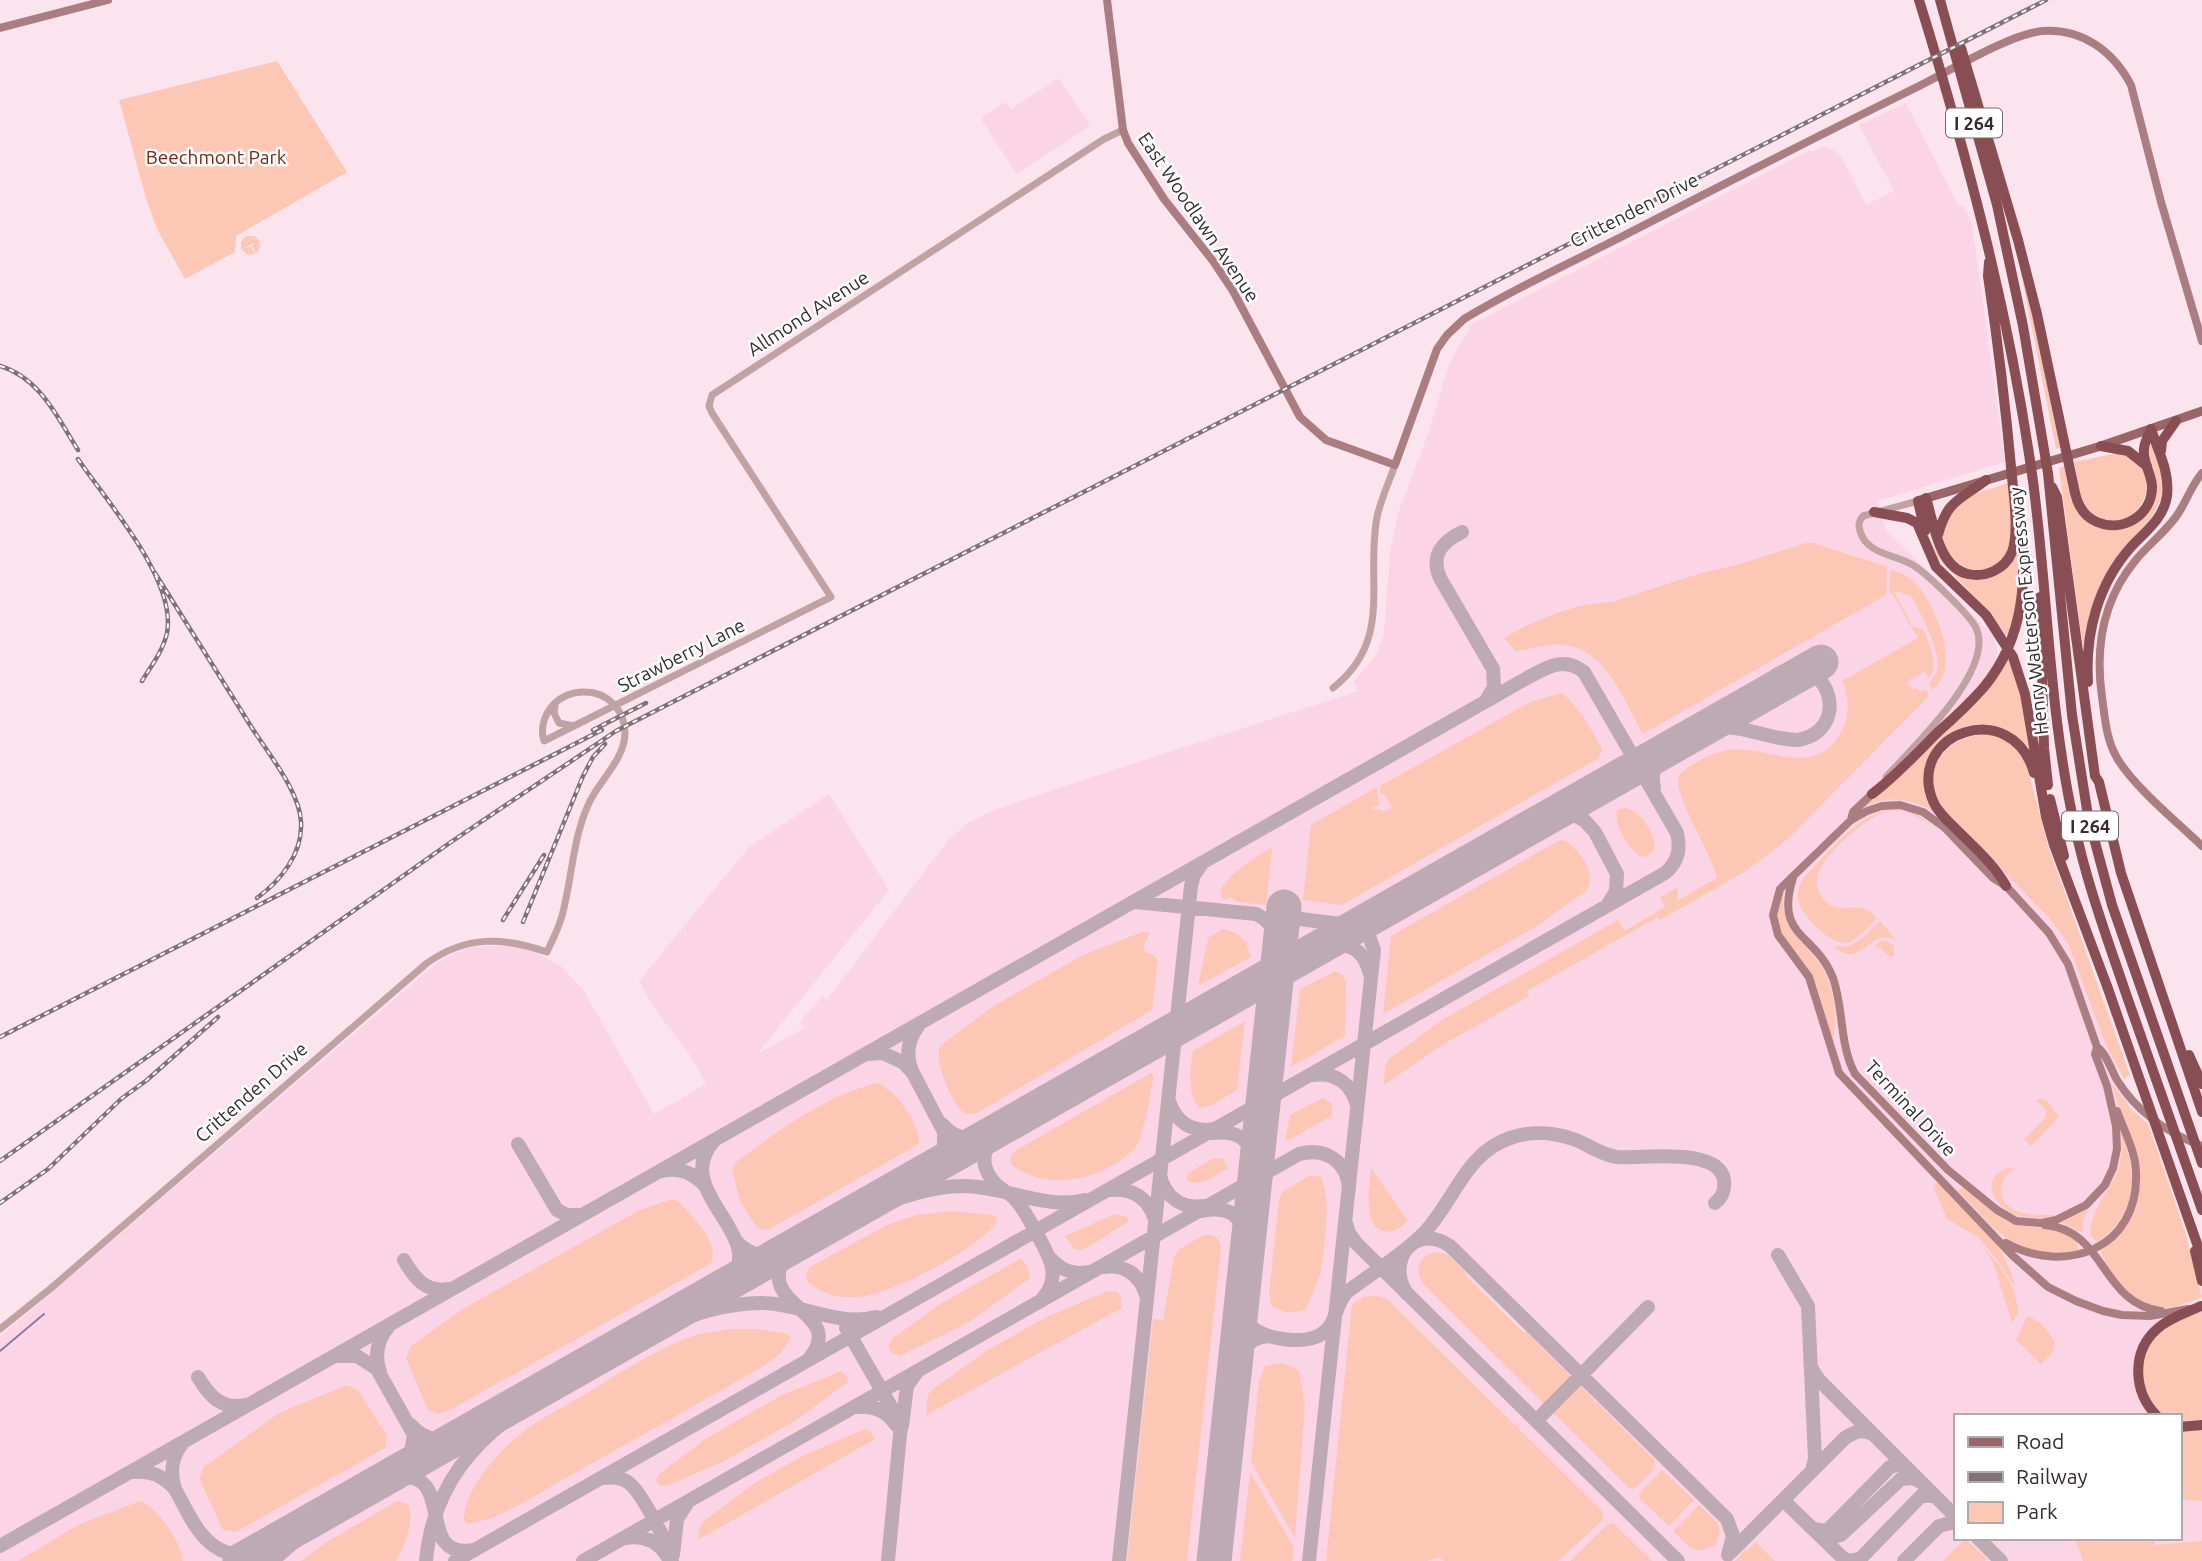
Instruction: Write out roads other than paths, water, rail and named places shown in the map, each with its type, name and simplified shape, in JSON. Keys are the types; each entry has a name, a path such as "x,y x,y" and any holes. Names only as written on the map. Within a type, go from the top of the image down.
{"highway":[{"name":"Henry Watterson Expressway","path":"1919,0 1954,117 2007,327 2032,478 2060,746 2082,860 2105,934 2202,1210"},
{"name":"Henry Watterson Expressway","path":"1940,0 2006,246 2023,326 2049,478 2072,715 2088,816 2112,905 2202,1163"},
{"path":"1951,35 1959,43 2018,240 2049,367 2077,502 2083,512 2098,523 2112,526 2131,522 2146,507 2152,491 2144,448 2151,429"},
{"path":"1872,794 1968,704 1998,667 2017,626 2022,603 2024,575 1988,276 1989,254"},
{"path":"2161,455 2162,441 2176,421"},
{"path":"2099,782 2101,774 2087,669 2090,633 2097,606 2110,577 2130,548 2156,521 2167,500 2168,481 2151,429"},
{"path":"2101,446 2128,452 2148,467"},
{"path":"2049,478 2057,497 2095,776 2099,782 2120,873 2202,1112"},
{"path":"1937,536 1942,517 1948,508 1986,480"},
{"path":"1922,500 1945,557 1961,571 1975,575 1984,574 2000,568 2009,558 2014,543 2014,484"},
{"path":"1922,500 1932,553 1943,572"},
{"path":"1869,514 1907,518 1917,523 1936,567 1992,622 2017,668 2027,705 2046,817"},
{"path":"2042,558 2040,623 2047,778 2064,858 2106,977 2106,986"},
{"path":"2006,886 1998,873 1935,805 1929,780 1931,766 1939,750 1952,738 1970,730 1988,729 2007,736 2027,755 2066,880 2202,1258"},
{"path":"2167,1007 2175,1017 2202,1084"},
{"path":"2192,1233 2202,1281"},
{"path":"2155,1414 2147,1403 2139,1383 2138,1364 2143,1349 2149,1338 2164,1324 2201,1306"},
{"path":"2181,1427 2202,1425"}],"main road":[{"path":"0,28 108,0"},
{"name":"East Woodlawn Avenue","path":"1107,0 1123,130 1128,143 1164,200 1223,275 1289,400 1304,422 1326,440 1395,465"},
{"name":"Crittenden Drive","path":"1395,465 1437,349 1464,319 2008,41 2040,31 2064,32 2091,41 2106,51 2122,68 2134,95 2161,202 2202,341"},
{"path":"1922,500 2101,446 2202,411"},
{"path":"2202,473 2194,482 2173,521 2136,559 2121,581 2103,626 2098,663 2106,728 2116,757 2131,777 2202,846"},
{"path":"1851,820 1853,812 1872,794"},
{"path":"2000,1240 2033,1255 2053,1258 2071,1258 2106,1241 2120,1226 2132,1203 2136,1173 2132,1152 2095,1054 2097,1047 2068,964 2043,925 1937,821 1918,809 1900,805 1881,806 1851,820 1782,886 1773,915 1780,940 1809,977 1839,1073 2037,1279 2076,1301 2122,1315 2159,1315 2201,1306"},
{"name":"Terminal Drive","path":"1794,875 1787,902 1789,916 1795,929 1820,956 1832,975 1847,1056 1854,1074 1948,1170 2003,1215 2016,1222 2069,1230 2086,1244 2122,1292 2136,1304 2160,1311 2178,1311"},
{"path":"2097,1047 2102,1050 2121,1086 2141,1110 2166,1129 2202,1146"},
{"path":"2036,1224 2056,1220 2078,1210 2093,1199 2109,1176 2115,1159 2117,1140 2107,1086"}],"street":[{"name":"Allmond Avenue","path":"831,597 712,413 710,398 1104,139 1123,130"},
{"name":"Crittenden Drive","path":"1333,688 1353,670 1369,639 1374,612 1377,520 1395,465"},
{"path":"1872,794 1938,721 1963,685 1977,652 1979,639 1975,627 1959,609 1914,566 1879,552 1868,544 1859,526 1860,519 1869,514 1922,500"},
{"name":"Strawberry Lane","path":"555,703 544,720 544,741 831,597"},
{"name":"Crittenden Drive","path":"0,1329 435,957 461,945 482,941 515,942 548,952 562,916 585,812 621,751 625,736 621,714 608,699 598,694 584,691 571,694 555,703"},
{"path":"555,703 554,713 559,723 574,726"}],"waterway":[{"path":"0,1351 44,1314"}],"railway":[{"path":"0,1161 451,842 616,731 2046,0"},
{"path":"0,366 14,372 37,389 55,412 78,450"},
{"path":"78,459 137,542 161,590 167,612 167,633 160,652 142,681"},
{"path":"155,573 282,773 299,810 301,834 294,856 282,875 257,898"},
{"path":"593,730 646,703"},
{"path":"0,1037 602,730"},
{"path":"523,922 583,776 593,757 605,744"},
{"path":"503,920 544,855"},
{"path":"0,1203 48,1169 121,1099 147,1080 218,1017"}],"park label":[{"name":"Beechmont Park","path":"216,157"}]}
